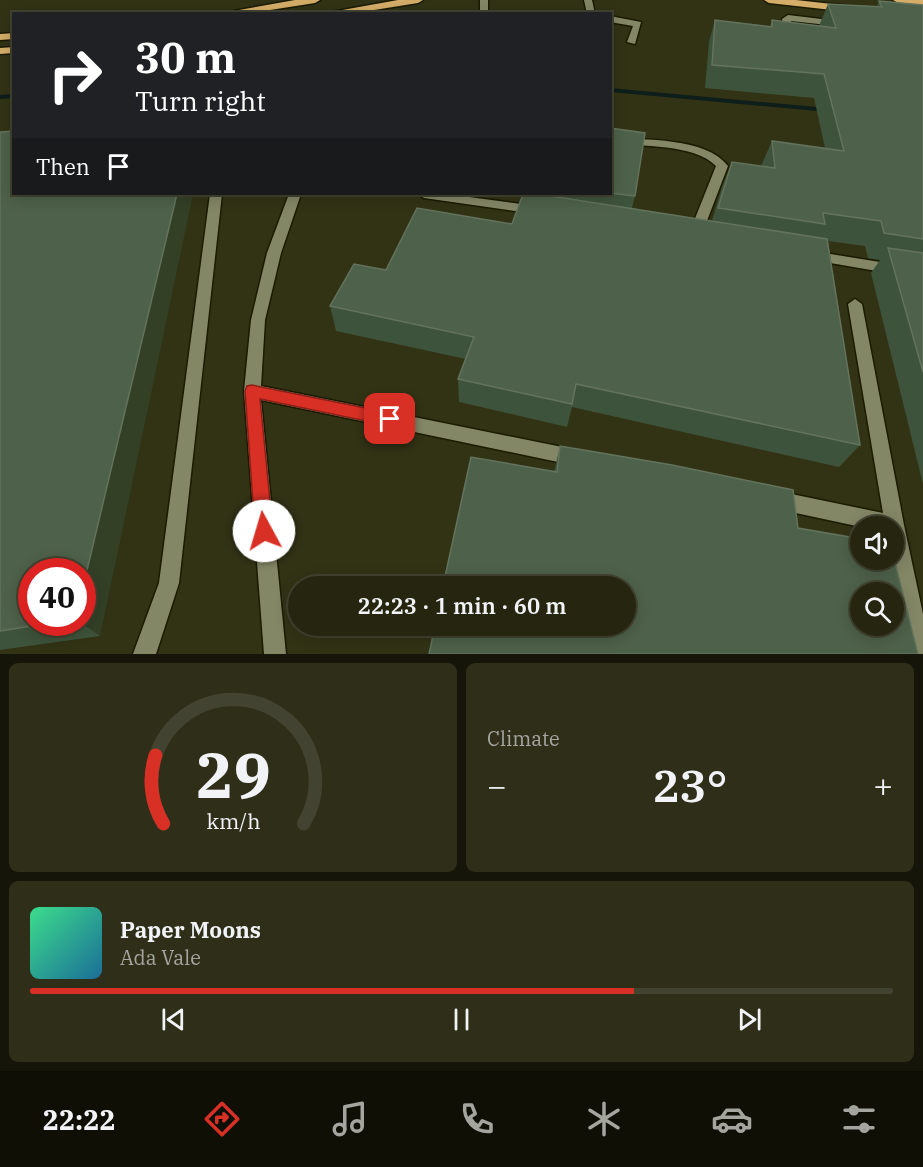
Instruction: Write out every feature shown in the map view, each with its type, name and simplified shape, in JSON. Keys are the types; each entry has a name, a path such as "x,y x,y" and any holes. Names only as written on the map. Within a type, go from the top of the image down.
{"highway":[{"path":"234,12 315,0"},
{"path":"338,12 418,0"},
{"path":"769,0 866,11"},
{"path":"898,0 923,3"}],"street":[{"path":"790,41 786,20 791,18 837,22 831,7"},
{"path":"612,19 638,24 632,42"},
{"path":"612,141 704,152 718,159 722,166 695,236"},
{"path":"144,654 152,638 169,583 216,195"},
{"path":"275,654 252,391 258,320 274,253 295,195"},
{"path":"431,195 546,212"},
{"path":"798,253 923,274"},
{"path":"855,304 892,516"},
{"path":"252,391 594,462"},
{"path":"756,496 851,516"},
{"path":"903,570 921,654"}],"building":[{"path":"879,1 923,5 923,239 884,233 881,221 823,213 825,224 718,208 732,162 775,168 772,141 844,151 824,74 712,65 715,20 772,27 772,20 836,28 828,4 882,7"},
{"path":"612,128 645,133 635,196 612,193"},
{"path":"12,131 12,195 177,195 90,558 18,558 18,628 0,631 0,132"},
{"path":"523,195 544,195 827,239 860,445 576,384 572,404 458,379 474,337 330,306 354,264 386,270 417,208 512,224"},
{"path":"888,248 923,253 923,372"},
{"path":"560,446 672,465 793,490 798,528 850,537 850,570 897,570 900,582 850,582 850,636 904,636 904,598 918,654 429,654 433,636 636,636 636,576 445,576 471,457 557,472"}],"waterway":[{"path":"612,90 828,110"},
{"path":"0,97 12,96"}],"route":[{"path":"264,531 252,391 390,419"}]}
